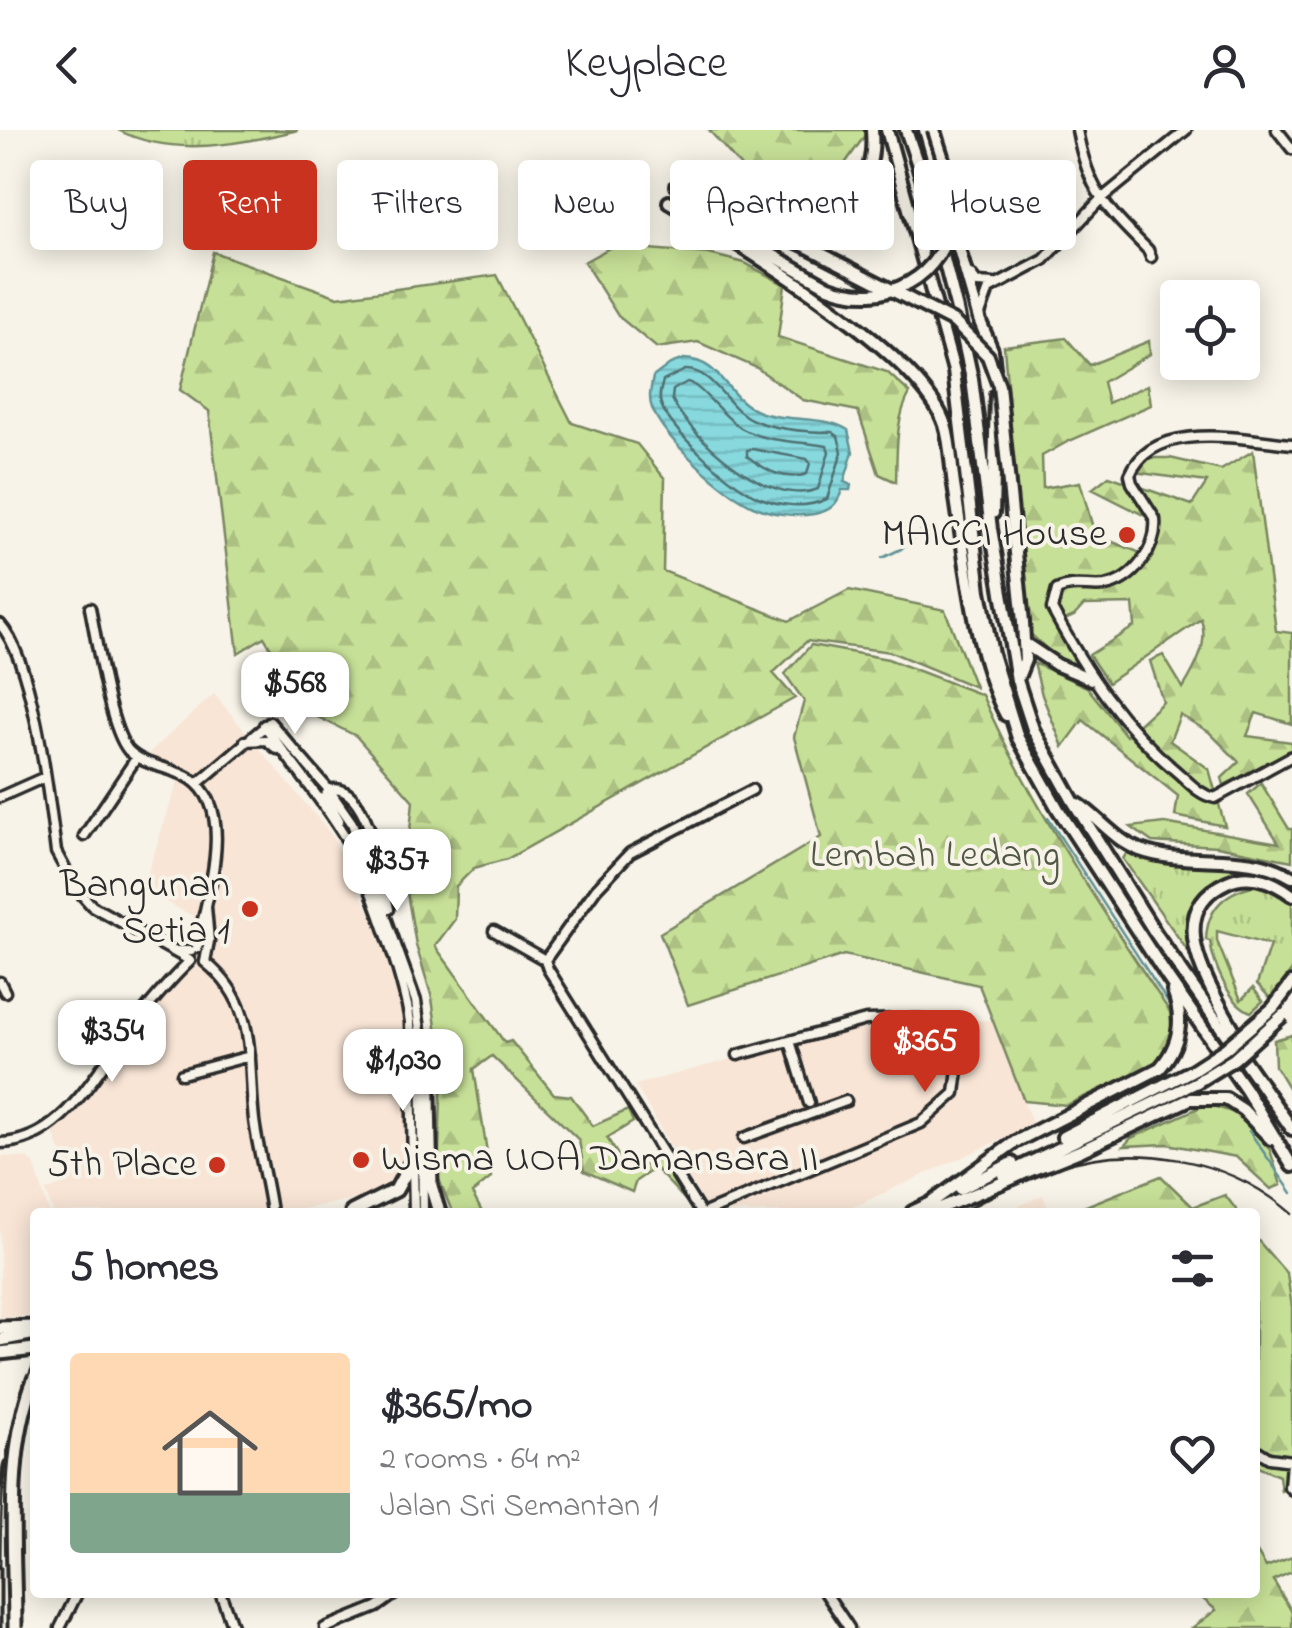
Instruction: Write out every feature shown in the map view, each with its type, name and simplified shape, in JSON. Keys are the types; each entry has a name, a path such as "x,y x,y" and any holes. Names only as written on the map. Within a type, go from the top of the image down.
{"highway":[{"path":"421,1038 428,1054 431,1186 438,1208"},
{"path":"360,1208 396,1190 412,1161"},
{"path":"0,1328 30,1330"},
{"path":"0,1340 30,1331"},
{"path":"0,1353 30,1350"},
{"path":"8,1628 16,1464 30,1392"},
{"path":"8,1628 10,1466 30,1401"}],"main road":[{"path":"872,130 874,152 865,180 848,201 824,215 781,218 677,186 954,322 988,356 999,386 1023,622 1024,660 1017,680"},
{"path":"887,130 954,371 980,591 992,654 1018,738"},
{"path":"906,130 958,310 1017,680 1034,730 1156,934 1292,1129"},
{"path":"925,130 979,319 992,350 996,384 996,493 991,529"},
{"path":"934,130 952,214 946,240 918,277 875,296 829,287 711,220 669,202 770,263 897,361 934,402 950,446 982,644 1000,702 1058,809 1246,1090 1292,1166"},
{"path":"1024,643 1057,665 1090,679"},
{"path":"1073,801 1138,850 1172,858 1257,862 1292,876"},
{"path":"1261,1083 1200,965 1194,926 1199,906 1228,881 1250,877 1265,880 1292,896"},
{"path":"932,1208 1015,1142 1160,1068 1172,1054 1178,1038 1179,1014 1168,978"},
{"path":"934,1208 1197,1082 1234,1059 1278,1012 1292,983"},
{"path":"934,1208 1190,1071 1292,1004"},
{"path":"935,1208 1203,1097 1235,1104 1282,1150"}],"street":[{"path":"1077,130 1082,155 1100,200 1152,253"},
{"path":"964,266 983,285 994,284 1044,260 1100,200 1186,130"},
{"path":"1277,130 1292,148"},
{"path":"979,319 984,297 994,284"},
{"path":"1292,444 1212,437 1174,440 1158,447 1134,466 1132,483 1156,519 1152,544 1142,560 1115,583 1067,585 1058,590 1052,609 1090,679 1152,751 1204,796 1215,798 1292,756"},
{"path":"0,1143 30,1138 66,1113 176,974 196,957 216,853 211,805 197,784 128,750 117,728 90,608"},
{"path":"0,624 9,634 26,686 56,852 75,887 92,906 196,957 220,974 236,997 247,1027 254,1116 271,1208"},
{"path":"197,784 267,724"},
{"path":"267,724 296,771"},
{"path":"267,724 330,790 360,840 416,1002 421,1038 415,1208"},
{"path":"245,741 272,744 349,842"},
{"path":"84,836 137,757"},
{"path":"0,797 45,777"},
{"path":"397,942 373,838 362,810 346,791 330,790 325,796 327,802 349,842 387,941 409,1013 412,1161 422,1208"},
{"path":"700,1208 548,969 546,960 596,889 630,853 752,790"},
{"path":"494,932 546,960"},
{"path":"0,982 5,992"},
{"path":"713,1208 921,1122 955,1093 958,1070 950,1044 920,1019 866,1020 738,1055"},
{"path":"790,1042 809,1103"},
{"path":"182,1074 250,1056"},
{"path":"744,1138 846,1100"},
{"path":"1260,1452 1269,1458 1291,1461 1292,1490"},
{"path":"60,1628 75,1598"},
{"path":"222,1598 233,1628"},
{"path":"325,1628 390,1598"},
{"path":"829,1598 850,1628"}],"shaded area":[{"path":"214,694 330,833 374,921 405,1019 408,1121 401,1175 394,1186 375,1195 308,1208 52,1208 46,1191 72,1180 52,1130 91,1094 180,973 193,916 142,890 178,781 149,753"},
{"path":"991,1020 1033,1125 851,1208 707,1208 635,1085 870,1022"},
{"path":"0,1156 26,1158 34,1163 48,1208 30,1208 30,1315 0,1318"},
{"path":"1043,1195 1048,1208 1015,1208"}],"green space":[{"path":"118,130 298,130 230,144 184,146 139,139"},
{"path":"709,130 868,130 848,160 735,160"},
{"path":"606,250 709,254 745,263 785,285 778,337 887,372 910,393 899,425 896,482 879,474 858,411 803,400 757,368 698,342 657,348 618,316 584,262"},
{"path":"213,252 338,297 497,275 572,423 637,444 665,479 663,571 789,621 849,590 945,610 975,687 891,652 807,641 773,673 795,698 507,859 474,868 456,886 455,919 435,946 505,1043 511,1041 554,1094 571,1096 593,1126 628,1110 633,1122 607,1138 628,1171 661,1159 686,1201 655,1168 636,1181 632,1192 584,1171 579,1140 492,1056 474,1069 491,1178 472,1193 480,1208 451,1208 438,1177 442,1070 432,998 416,945 405,881 413,801 356,736 312,714 264,637 238,653 209,411 180,390"},
{"path":"1066,338 1090,365 1149,341 1150,354 1103,382 1108,403 1148,385 1151,405 1042,456 1043,488 1080,482 1095,535 1148,556 1157,540 1159,523 1092,489 1109,476 1192,505 1207,482 1134,472 1145,458 1170,458 1221,470 1253,451 1276,631 1292,633 1292,724 1256,713 1247,736 1292,742 1292,750 1224,785 1222,778 1239,762 1209,732 1180,715 1170,741 1209,769 1225,826 1175,816 1178,796 1083,720 1063,747 1042,695 1034,663 1087,687 1126,736 1163,702 1150,661 1163,655 1183,688 1197,663 1203,637 1201,619 1108,683 1089,655 1135,626 1133,604 1084,605 1074,616 1055,624 1077,664 1057,658 1027,631 1004,346"},
{"name":"Lembah Ledang","path":"811,645 888,659 982,695 1046,818 1170,1012 1172,1035 1158,1062 1067,1105 1024,1101 979,985 844,955 688,1005 660,933 821,837 794,737 804,701 785,674"},
{"path":"1261,783 1292,829 1292,861 1217,846 1152,842 1131,827 1164,823 1279,843 1248,794"},
{"path":"1129,849 1166,862 1261,869 1227,876 1204,894 1192,922 1192,957 1123,859"},
{"path":"1262,884 1280,889 1292,899 1292,970 1270,998 1257,984 1270,945 1217,931 1217,941 1241,1000 1253,988 1263,1001 1251,1012 1236,1001 1218,971 1210,941 1206,940 1207,928 1222,901 1239,890"},
{"path":"1292,1035 1292,1094 1275,1066 1274,1040"},
{"path":"1207,1104 1238,1114 1270,1150 1281,1185 1271,1189 1236,1157 1167,1144 1124,1146 1131,1138"},
{"path":"1161,1176 1193,1207 1225,1195 1235,1208 1081,1208"},
{"path":"1260,1243 1287,1274 1292,1307 1292,1486 1281,1491 1279,1476 1260,1468"},
{"path":"1260,1557 1266,1567 1292,1557 1292,1572 1273,1580 1292,1612 1292,1628 1192,1628 1216,1610 1202,1598 1260,1598"}],"water":[{"path":"684,359 707,366 757,411 827,422 848,430 853,452 844,482 851,485 850,490 842,490 835,503 824,511 799,515 760,509 726,489 681,449 652,408 653,377"}],"waterway":[{"path":"882,558 901,549 923,529"},
{"path":"1048,818 1172,1009"},
{"path":"1249,1131 1292,1193"}],"railway":[{"path":"969,1208 1052,1169 1114,1156 1146,1156 1209,1167 1239,1179 1292,1214"},
{"path":"0,1583 5,1469 15,1416 30,1373"}],"place":[{"name":"MAICCI House","path":"1127,535"},
{"name":"Bangunan Setia 1","path":"250,909"},
{"name":"Wisma UOA Damansara II","path":"361,1160"},
{"name":"5th Place","path":"217,1165"}]}
